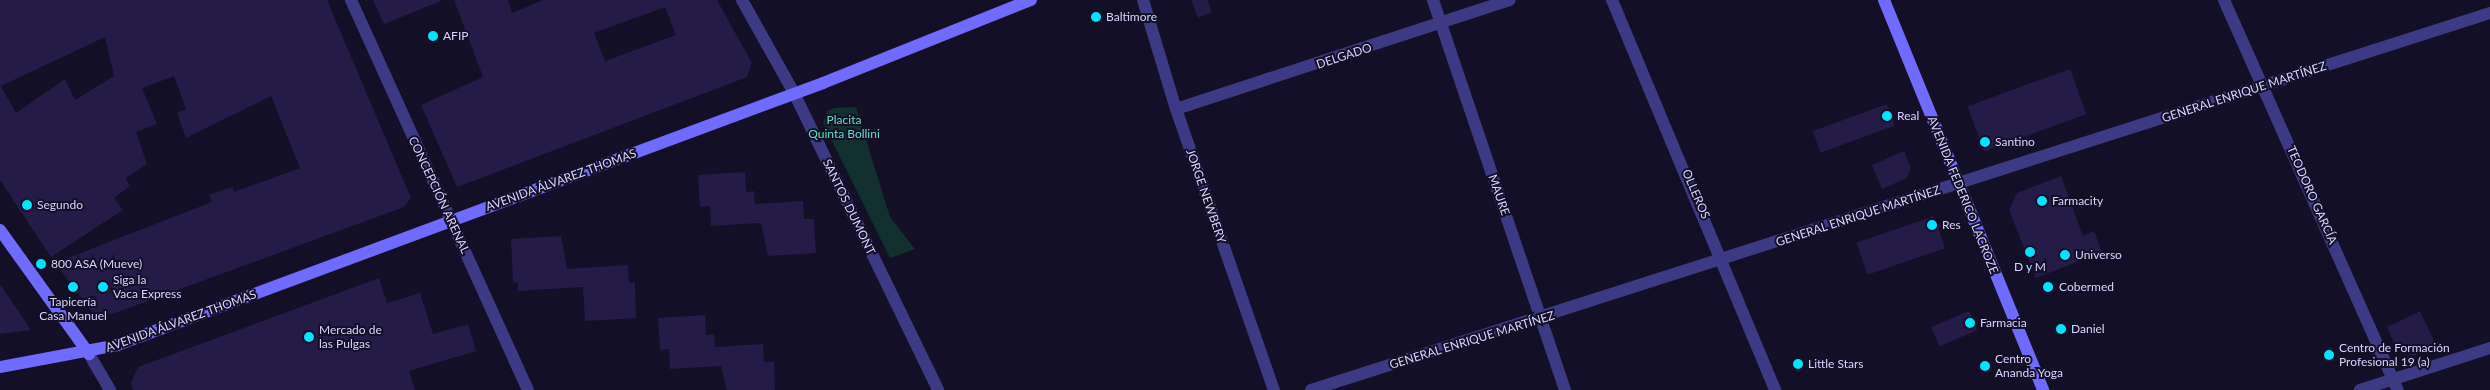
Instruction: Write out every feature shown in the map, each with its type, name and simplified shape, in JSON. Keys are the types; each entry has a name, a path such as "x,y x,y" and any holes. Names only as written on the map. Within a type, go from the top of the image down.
{"main road":[{"name":"AVENIDA ÁLVAREZ THOMAS","path":"0,367 89,354 794,93 1031,0"},
{"name":"AVENIDA FEDERICO LACROZE","path":"1884,0 2043,390"},
{"path":"0,230 89,354"}],"street":[{"name":"CONCEPCIÓN ARENAL","path":"350,0 528,390"},
{"name":"SANTOS DUMONT","path":"742,0 794,93 938,390"},
{"name":"JORGE NEWBERY","path":"1143,0 1176,109 1274,390"},
{"name":"MAURE","path":"1433,0 1565,390"},
{"name":"DELGADO","path":"1176,109 1442,24 1510,0"},
{"name":"OLLEROS","path":"1612,0 1724,259 1775,390"},
{"name":"TEODORO GARCÍA","path":"2224,0 2396,385"},
{"name":"GENERAL ENRIQUE MARTÍNEZ","path":"1311,390 1542,318 2490,13"},
{"path":"2360,390 2396,385 2490,348"},
{"path":"89,354 110,390"}],"green space":[{"name":"Placita Quinta Bollini","path":"856,107 890,217 915,249 890,258 823,123 827,111 834,108"}],"building":[{"path":"0,0 327,0 411,198 404,207 112,314 93,313 55,263 212,202 209,195 232,187 234,192 300,168 271,96 186,138 177,113 186,109 174,76 142,88 157,124 136,132 147,164 126,178 130,186 114,198 123,210 51,257 0,180","holes":["105,37 114,76 75,100 65,79 16,113 1,86"]},
{"path":"373,0 441,0 441,1 384,24"},
{"path":"454,0 508,0 512,13 543,0 717,0 752,63 747,77 457,187 421,105 483,77","holes":["665,7 676,35 605,61 594,33"]},
{"path":"1191,0 1207,0 1212,12 1198,18"},
{"path":"2070,69 2086,114 1984,151 1968,106"},
{"path":"1887,104 1895,126 1821,153 1813,131"},
{"path":"1904,151 1911,168 1907,178 1882,189 1872,165"},
{"path":"745,172 746,192 754,191 755,204 803,201 804,219 814,219 816,253 768,256 761,223 711,226 710,206 700,207 698,175"},
{"path":"2061,176 2083,236 2094,231 2102,252 2036,278 2009,210 2017,193"},
{"path":"1934,216 1945,248 1868,275 1856,243"},
{"path":"561,236 567,269 628,265 629,283 635,283 636,318 585,321 583,287 518,291 518,282 513,283 511,239"},
{"name":"Mercado de las Pulgas","path":"379,278 387,303 420,293 433,334 468,324 476,351 409,371 415,390 133,390 131,383 138,367"},
{"path":"0,284 31,330 0,334"},
{"path":"1969,311 1977,330 1939,346 1931,327"},
{"path":"2420,311 2436,345 2414,356 2397,350 2387,327"},
{"path":"705,315 706,335 714,334 715,347 763,344 764,362 774,362 775,390 727,390 721,366 670,369 669,349 660,350 658,318"}],"place":[{"name":"Baltimore","path":"1096,17"},
{"name":"AFIP","path":"433,36"},
{"name":"Real","path":"1887,116"},
{"name":"Santino","path":"1985,142"},
{"name":"Farmacity","path":"2042,201"},
{"name":"Segundo","path":"27,205"},
{"name":"Res","path":"1932,225"},
{"name":"D y M","path":"2030,252"},
{"name":"Universo","path":"2065,255"},
{"name":"800 ASA (Mueve)","path":"41,264"},
{"name":"Tapicería Casa Manuel","path":"73,287"},
{"name":"Siga la Vaca Express","path":"103,287"},
{"name":"Cobermed","path":"2048,287"},
{"name":"Farmacia","path":"1970,323"},
{"name":"Daniel","path":"2061,329"},
{"name":"Mercado de las Pulgas","path":"309,337"},
{"name":"Centro de Formación Profesional 19 (a)","path":"2329,355"},
{"name":"Little Stars","path":"1798,364"},
{"name":"Centro Ananda Yoga","path":"1985,366"}]}
